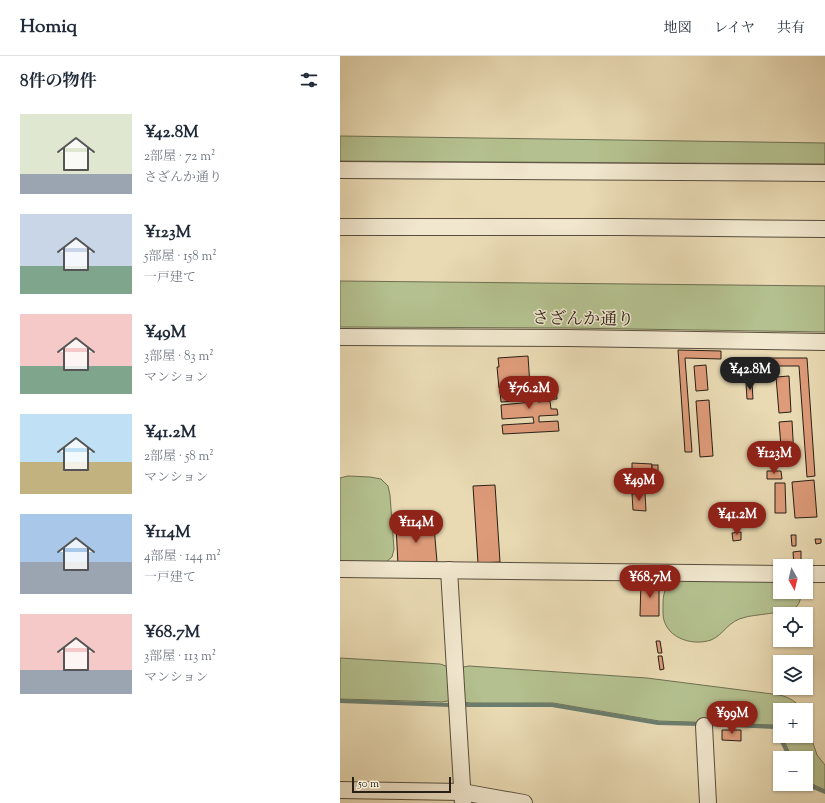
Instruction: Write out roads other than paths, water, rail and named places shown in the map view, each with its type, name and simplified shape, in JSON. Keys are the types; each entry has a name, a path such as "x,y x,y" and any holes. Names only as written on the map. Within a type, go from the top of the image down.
{"street":[{"path":"340,170 825,173"},
{"path":"340,227 825,229"},
{"name":"さざんか通り","path":"340,337 567,338 825,342"},
{"path":"340,569 773,574"},
{"path":"449,570 462,797"},
{"path":"813,574 825,574"},
{"path":"704,726 708,803"},
{"path":"340,790 462,797 524,803"}],"waterway":[{"path":"340,701 450,705"},
{"path":"462,705 552,705 658,723 701,724"},
{"path":"708,724 775,727 787,751"},
{"path":"813,787 825,792"}]}
